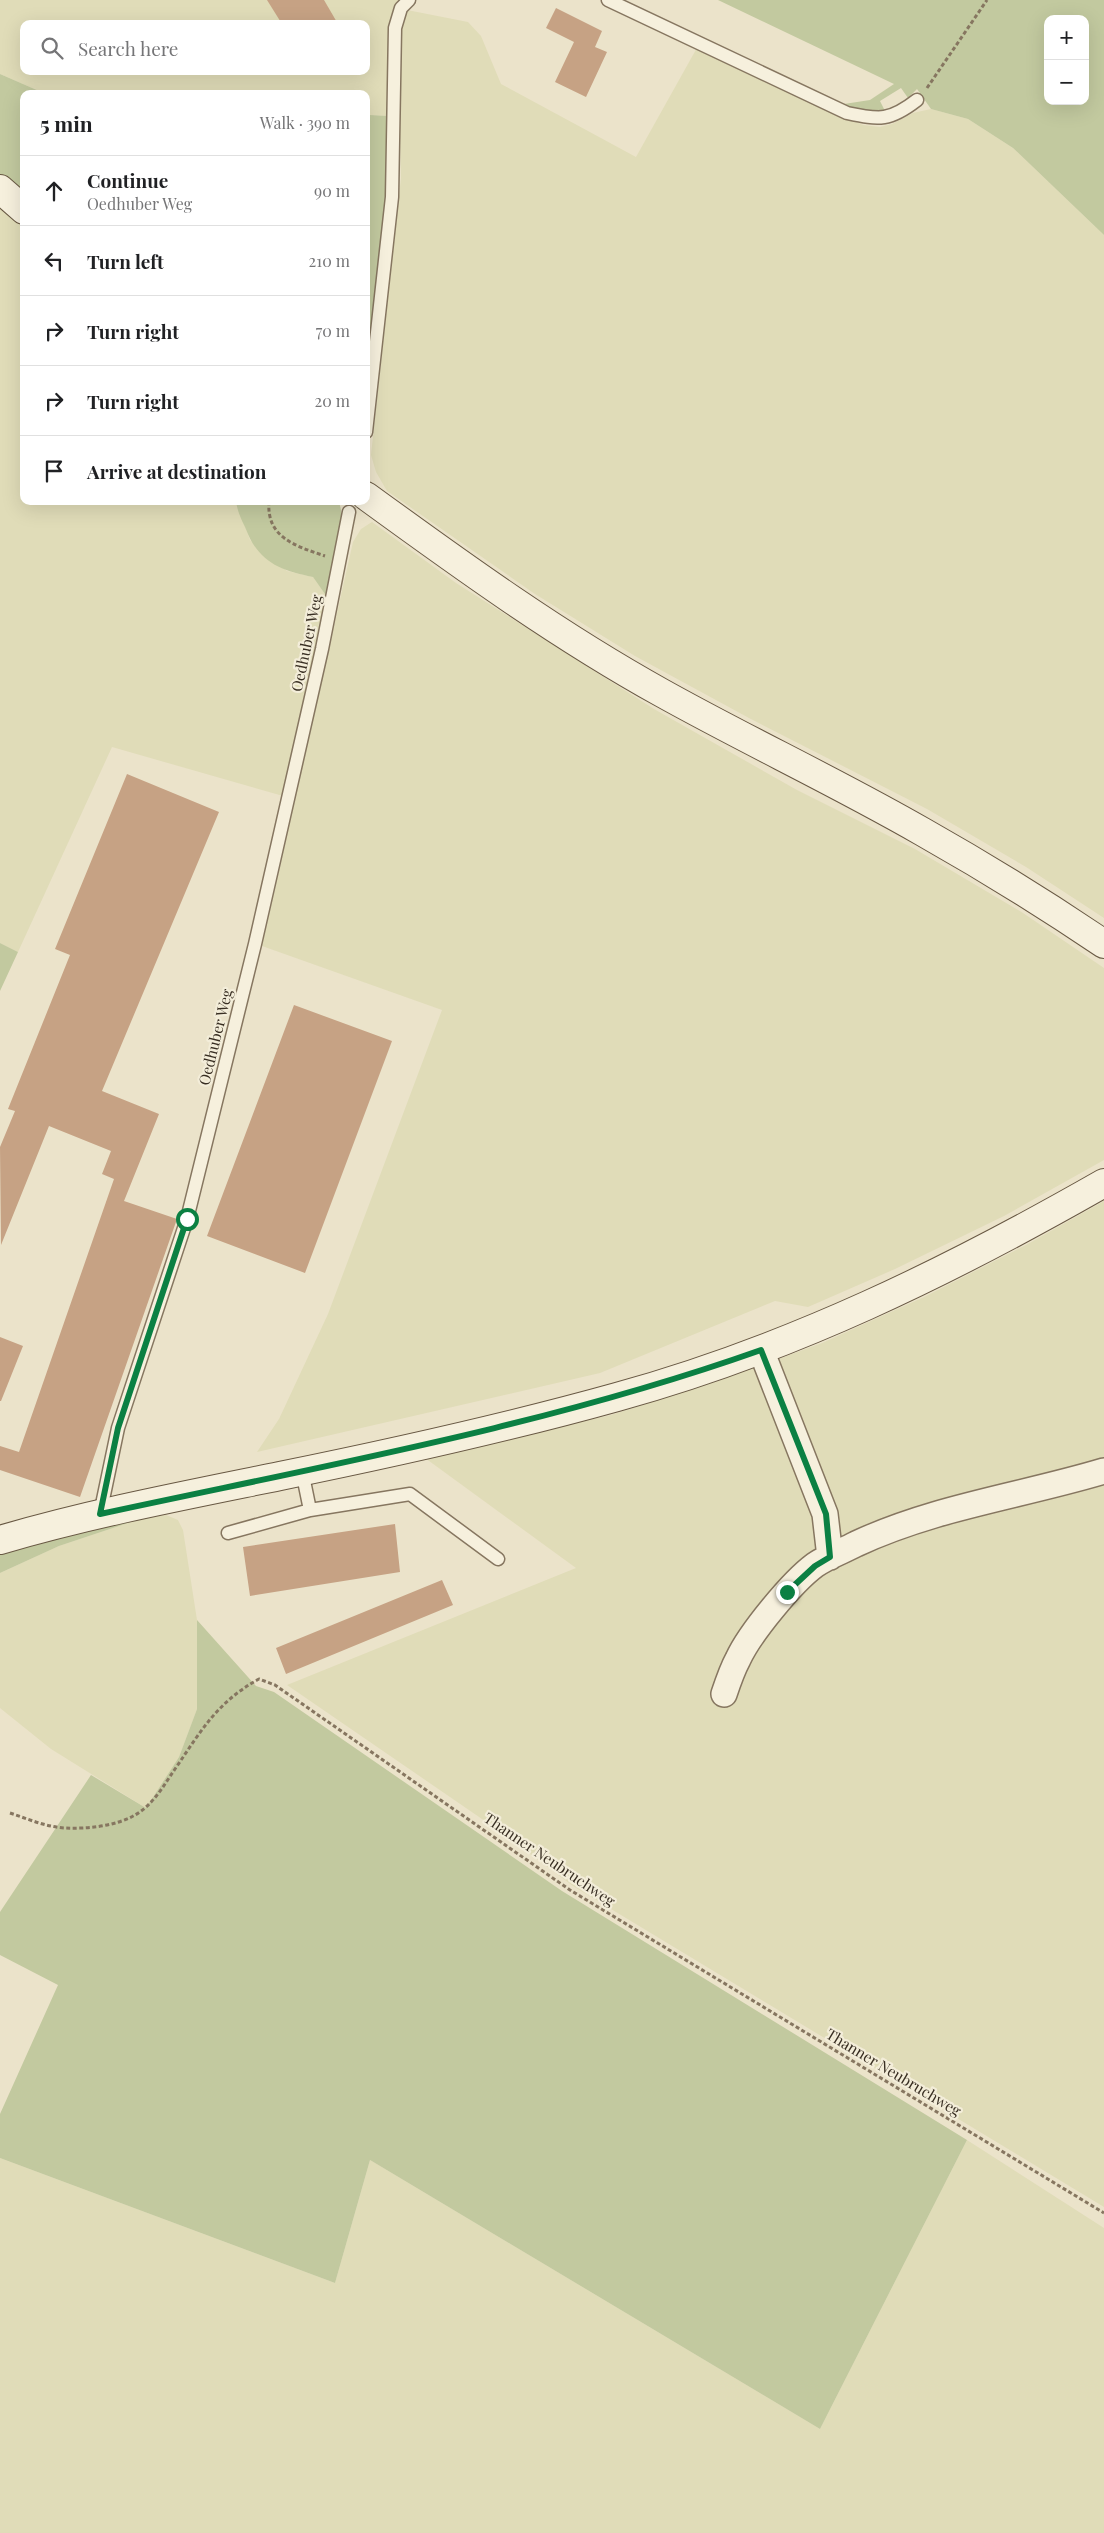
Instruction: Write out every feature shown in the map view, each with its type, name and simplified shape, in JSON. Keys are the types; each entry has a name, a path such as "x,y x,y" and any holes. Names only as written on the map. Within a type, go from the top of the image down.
{"main road":[{"path":"0,189 20,206"},
{"path":"360,505 465,568 587,649 662,693 923,832 1034,897 1104,944"},
{"path":"0,1540 100,1514 514,1424 617,1397 761,1350 885,1299 1020,1230 1104,1183"}],"street":[{"path":"761,1350 826,1514 830,1557"},
{"path":"724,1694 738,1657 762,1624 787,1592 815,1566 830,1557 917,1520 972,1504 1051,1487 1104,1471"}],"lane":[{"path":"370,396 392,197 395,28 397,18 409,0"},
{"path":"608,0 847,113 873,119 888,118 917,100"},
{"name":"Oedhuber Weg","path":"100,1514 118,1428 187,1219 255,944 340,561 358,505"},
{"path":"302,1471 310,1510"},
{"path":"228,1533 310,1510 410,1494 498,1559"}],"path":[{"path":"917,100 933,81 987,0"},
{"path":"269,505 270,521 285,541 340,561"},
{"name":"Thanner Neubruchweg","path":"10,1813 65,1828 91,1827 120,1822 137,1814 158,1795 221,1706 237,1691 259,1679 276,1685 570,1890 1104,2213"}],"shaded area":[{"path":"0,0 402,0 390,20 388,116 370,115 370,90 37,90 0,74"},
{"path":"407,10 468,22 481,36 501,84 636,157 698,46 863,125 880,127 892,124 913,113 931,109 968,119 1013,148 1104,235 1104,918 1026,867 927,809 749,718 635,656 535,594 387,491 376,472 371,455 401,178 398,47 401,24"},
{"path":"0,207 20,224 20,505 237,505 250,540 287,571 313,577 327,597 283,796 112,747 18,952 0,943"},
{"path":"372,522 456,583 654,709 797,790 915,849 1023,913 1104,968 1104,1160 1004,1216 895,1269 808,1307 775,1301 600,1373 257,1452 279,1419 328,1314 442,1010 262,946 353,542 361,529"},
{"path":"1104,1201 1104,2207 573,1886 498,1830 287,1685 576,1568 425,1458 611,1415 718,1381 822,1343 924,1297 1026,1245"},
{"path":"166,1515 178,1520 183,1530 197,1620 197,1709 179,1757 146,1808 51,1749 0,1708 0,1573 59,1546 140,1519"},
{"path":"967,2140 1104,2228 1104,2533 0,2533 0,2158 335,2283 370,2160 820,2429"}],"green space":[{"path":"718,0 1104,0 1104,235 1013,148 968,119 931,109 917,89 908,98 901,88 880,101 885,111 869,112 844,104 870,100 894,84"},
{"path":"0,74 37,90 20,90 20,192 0,175"},
{"path":"370,115 388,116 386,199 370,343"},
{"path":"237,505 340,505 340,534 327,597 313,577 280,567 263,556 250,539"},
{"path":"0,943 18,952 0,991"},
{"path":"140,1519 59,1546 0,1573 0,1555 17,1548 69,1533"},
{"path":"197,1620 256,1686 274,1692 562,1891 967,2140 820,2429 370,2160 335,2283 0,2158 0,2114 58,1985 0,1955 0,1912 91,1775 146,1808 179,1757 197,1709"}],"building":[{"path":"267,0 324,0 336,20 280,20"},
{"path":"556,8 602,31 595,47 607,52 586,97 555,82 574,42 546,28"},
{"path":"127,774 219,812 102,1091 159,1114 124,1201 177,1219 80,1497 0,1470 0,1446 19,1452 114,1179 102,1174 111,1151 49,1126 1,1245 0,1147 15,1111 8,1109 70,955 55,949"},
{"path":"294,1005 392,1041 305,1273 207,1236"},
{"path":"0,1337 23,1346 1,1401 0,1401"},
{"path":"395,1524 400,1572 250,1596 243,1547"},
{"path":"442,1580 453,1605 286,1674 276,1648"}],"route":[{"path":"187,1219 118,1428 100,1514 514,1424 672,1381 761,1350 826,1514 830,1557 815,1566 787,1592"}]}
